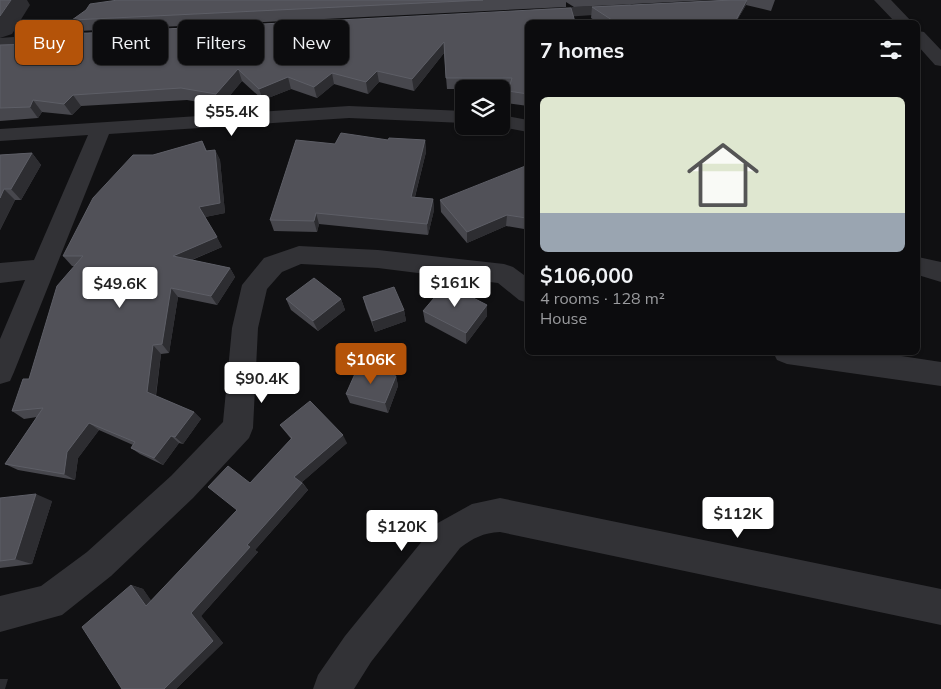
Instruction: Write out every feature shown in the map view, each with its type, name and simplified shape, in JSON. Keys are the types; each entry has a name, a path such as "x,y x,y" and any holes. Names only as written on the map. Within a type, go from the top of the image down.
{"street":[{"path":"882,0 902,20"},
{"path":"520,14 601,16 646,8"},
{"path":"0,43 93,37"},
{"path":"920,38 941,61"},
{"path":"0,135 101,130 340,112 455,117"},
{"path":"510,123 525,125"},
{"path":"0,372 101,130"},
{"path":"0,614 49,602 99,564 182,487 238,428 245,328 254,285 273,265 299,255 397,262 504,274 525,291"},
{"path":"0,273 43,269"},
{"path":"808,355 941,374"},
{"path":"332,689 358,649 448,536 461,526 482,516 508,517 941,607"}],"building":[{"path":"0,0 11,0 0,16"},
{"path":"118,0 483,0 72,20 86,10 90,4"},
{"path":"747,0 736,20 612,20 592,7"},
{"path":"571,8 574,20 525,20 525,94 510,91 512,78 446,78 444,42 412,79 377,71 366,82 332,73 314,87 288,77 259,89 238,69 216,94 181,88 73,95 64,104 33,100 30,107 0,108 0,45 15,45 15,65 83,65 83,33 93,33 93,65 168,65 168,29 178,28 178,65 264,65 264,24 274,23 274,65 349,65 349,20 339,20"},
{"path":"341,133 388,140 389,138 425,140 411,197 433,199 427,224 316,213 314,221 270,220 296,140 335,144"},
{"path":"202,141 206,151 215,150 220,203 199,207 217,237 173,256 230,268 211,296 171,288 162,344 153,345 147,392 194,412 175,437 171,436 154,458 131,448 135,442 89,423 67,452 64,474 5,464 43,408 12,411 23,379 29,379 57,286 83,256 63,256 93,198 133,155 153,155"},
{"path":"32,153 11,189 4,189 0,198 0,155"},
{"path":"525,166 525,218 507,215 467,232 440,200"},
{"path":"314,278 341,299 313,321 286,299"},
{"path":"446,284 487,305 466,333 423,311"},
{"path":"394,287 404,310 372,321 363,297"},
{"path":"358,367 396,376 385,403 346,394"},
{"path":"310,401 343,435 294,477 302,483 247,545 250,547 191,613 213,641 164,689 122,689 82,627 131,585 146,606 237,510 208,487 228,466 250,483 292,438 280,425"},
{"path":"36,494 15,559 0,561 0,498"}]}
